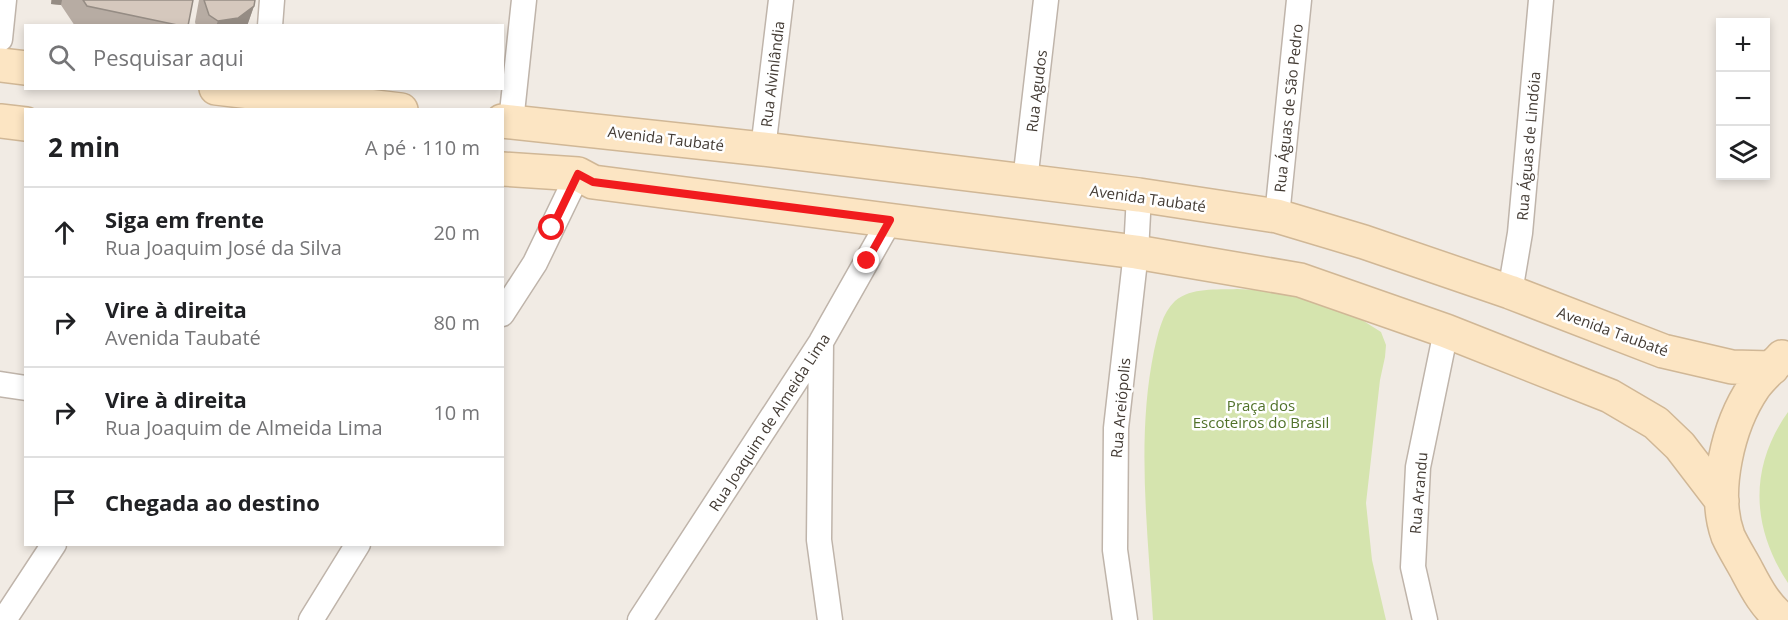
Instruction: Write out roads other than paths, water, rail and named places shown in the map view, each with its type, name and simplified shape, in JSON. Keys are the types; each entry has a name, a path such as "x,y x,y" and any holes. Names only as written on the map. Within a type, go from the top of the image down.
{"street":[{"path":"0,39 4,0"},
{"path":"270,24 272,0"},
{"path":"507,122 525,0"},
{"name":"Rua Alvinlândia","path":"763,149 781,0"},
{"name":"Rua Agudos","path":"1025,182 1046,0"},
{"name":"Rua Águas de São Pedro","path":"1277,216 1299,0"},
{"name":"Rua Águas de Lindóia","path":"1510,292 1520,233 1541,0"},
{"path":"0,65 24,68"},
{"path":"247,90 386,108"},
{"path":"0,121 24,124"},
{"name":"Avenida Taubaté","path":"507,122 763,149 1139,195 1277,216 1364,242 1510,292 1663,351 1732,367 1783,356"},
{"path":"504,311 535,263 578,174 580,128"},
{"path":"614,184 626,133"},
{"path":"504,169 578,174 593,182 1136,252 1300,280 1446,331 1610,396 1656,423 1680,446 1722,501"},
{"name":"Rua Areiópolis","path":"1125,620 1115,550 1116,428 1136,252 1139,195"},
{"name":"Rua Joaquim de Almeida Lima","path":"640,620 821,342 890,220"},
{"name":"Rua Arandu","path":"1425,620 1413,567 1418,467 1446,331"},
{"path":"821,342 819,540 830,620"},
{"path":"1766,612 1728,535 1722,501 1723,469 1732,429 1754,387 1783,356"},
{"path":"0,384 24,388"},
{"path":"4,620 53,546"},
{"path":"311,620 357,546"}],"park label":[{"name":"Praça dos Escoteiros do Brasil","path":"1261,414"}]}
